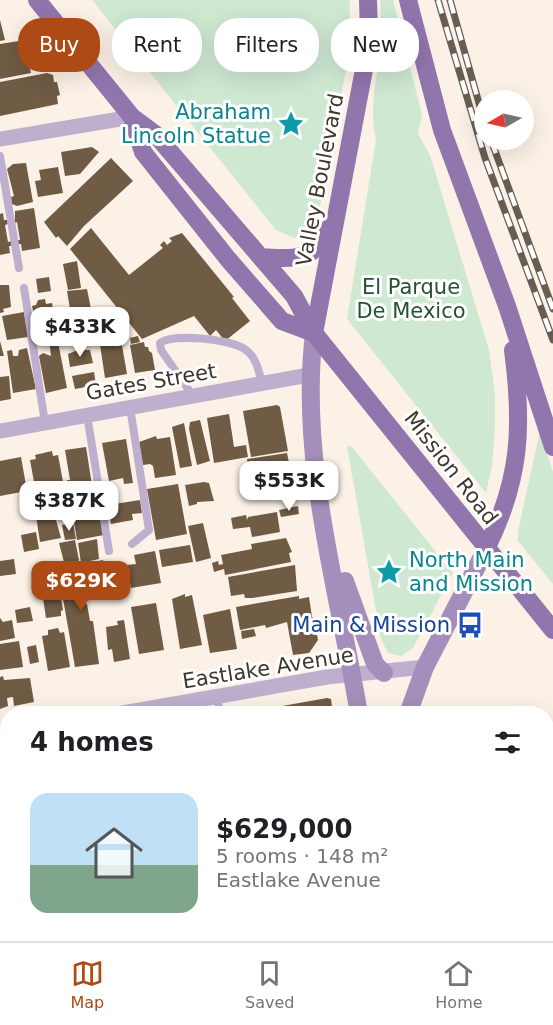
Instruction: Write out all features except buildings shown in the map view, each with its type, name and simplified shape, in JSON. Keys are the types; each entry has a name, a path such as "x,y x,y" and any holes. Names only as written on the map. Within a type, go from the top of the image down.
{"main road":[{"name":"Mission Road","path":"37,0 132,117 155,134 294,296 314,333 553,630"},
{"name":"Valley Boulevard","path":"314,333 366,59 369,33 368,0"},
{"path":"408,0 442,130 507,306 553,447"},
{"name":"Mission Road","path":"132,117 143,152 228,258 282,321 314,333"},
{"path":"261,257 290,258 305,255 319,245 327,229 336,224"},
{"path":"411,706 425,667 502,517 515,470 519,420 517,380 507,306"},
{"path":"314,333 309,375 315,461 358,706"},
{"path":"328,544 346,583 375,664 384,673"}],"street":[{"path":"0,140 132,117"},
{"name":"Gates Street","path":"0,431 309,375"},
{"name":"Eastlake Avenue","path":"161,706 327,677 384,673 425,667"}],"lane":[{"path":"0,156 19,268"},
{"path":"24,288 45,423"},
{"path":"193,396 161,350 160,344 166,339 179,336 246,350 256,363 261,384"},
{"path":"130,407 148,530 132,544"},
{"path":"87,415 109,551"},
{"path":"217,696 219,706"}],"green space":[{"path":"92,0 350,0 350,18 331,18 331,72 346,72 319,211 315,210 311,224 306,231 294,238 276,230 150,72 202,72 202,18 112,18 112,25"},
{"name":"El Parque De Mexico","path":"380,0 393,0 398,18 381,18"},
{"name":"El Parque De Mexico","path":"377,72 411,72 422,115 418,134 430,155 489,350 495,394 495,427 492,465 486,493 347,319 376,140 373,118"},
{"path":"540,431 553,472 553,584 518,541 518,531"},
{"path":"347,446 351,446 453,573 413,648 401,656 388,653 381,639"}],"railway":[{"path":"438,0 485,158 553,340"},
{"path":"450,0 475,90"},
{"path":"495,150 553,309"}],"place":[{"name":"Abraham Lincoln Statue","path":"291,124"},
{"name":"North Main and Mission","path":"389,572"},
{"name":"Main & Mission","path":"470,625"}]}
